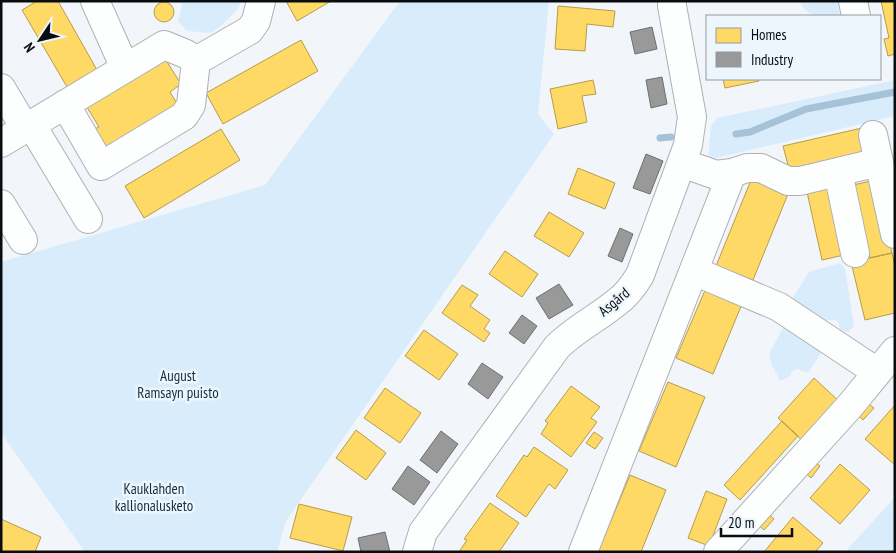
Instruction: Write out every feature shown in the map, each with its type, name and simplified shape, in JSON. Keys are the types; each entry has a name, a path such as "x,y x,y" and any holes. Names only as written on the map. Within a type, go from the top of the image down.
{"street":[{"path":"95,1 125,68"},
{"path":"196,61 250,30 256,21 261,1"},
{"name":"Asgård","path":"417,552 423,532 557,347 571,334 618,302 640,275 688,145 692,117 672,1"},
{"path":"853,1 856,15"},
{"path":"1,142 164,45 186,54 196,61"},
{"path":"66,104 101,166 184,116 191,105 196,61"},
{"path":"1,88 88,219"},
{"path":"873,135 895,234"},
{"path":"682,163 716,175 732,173 746,168 761,168 788,181 800,181 879,162"},
{"path":"838,172 856,253"},
{"path":"584,552 732,173"},
{"path":"1,204 23,240"},
{"path":"694,270 779,307 877,372"},
{"path":"718,552 849,407 895,351"}],"green space":[{"path":"180,1 241,1 238,9 211,33 187,31 178,21 182,5"},
{"name":"August Ramsayn puisto","path":"400,1 549,1 538,114 554,134 286,521 277,552 85,552 1,433 1,262 265,185"},
{"path":"800,1 837,1 840,15 811,14 803,7"},
{"path":"895,80 895,116 708,160 711,126 717,118"},
{"path":"840,263 845,268 854,326 848,332 840,330 838,322 835,320 814,320 787,307 809,272"},
{"path":"782,318 826,345 808,373 797,369 791,372 791,376 780,381 771,363 769,354 783,328"},
{"path":"895,497 895,552 845,552"}],"building: Homes":[{"path":"37,1 58,1 97,70 67,87 22,10"},
{"path":"286,1 331,1 297,21"},
{"path":"881,1 895,1 895,54 888,56 884,39 889,38"},
{"path":"164,2 171,5 174,12 171,19 164,22 157,19 154,12 157,5"},
{"path":"558,6 615,11 613,27 587,24 585,51 555,49"},
{"path":"301,40 318,71 223,124 206,93"},
{"path":"164,57 181,84 170,92 181,110 107,155 92,130 99,127 85,104"},
{"path":"593,80 596,94 582,96 587,122 558,129 550,89"},
{"path":"723,80 759,81 725,88"},
{"path":"862,128 867,151 789,169 783,146"},
{"path":"221,129 240,160 144,218 125,186"},
{"path":"578,168 615,183 605,209 568,194"},
{"path":"751,180 788,194 753,280 716,266"},
{"path":"875,180 892,253 870,258 853,185"},
{"path":"829,188 844,255 822,260 807,192"},
{"path":"549,212 584,233 569,257 534,236"},
{"path":"505,251 538,274 522,297 489,274"},
{"path":"892,253 895,266 895,313 865,320 851,262"},
{"path":"462,285 478,295 470,306 490,320 484,329 490,333 484,342 442,313"},
{"path":"706,288 742,304 713,374 676,358"},
{"path":"424,330 458,354 439,380 405,356"},
{"path":"814,378 842,404 806,444 778,418"},
{"path":"668,382 705,397 676,467 639,451"},
{"path":"571,386 600,407 591,418 597,422 571,457 541,434 548,423 545,421"},
{"path":"385,388 421,413 400,443 364,418"},
{"path":"865,401 874,408 863,420 855,412"},
{"path":"895,405 895,465 865,439"},
{"path":"782,421 798,436 740,500 724,485"},
{"path":"356,430 386,453 366,480 336,458"},
{"path":"594,432 603,438 595,449 586,443"},
{"path":"534,447 568,470 555,489 549,484 526,517 496,496 524,455 527,457"},
{"path":"812,459 820,466 811,478 802,470"},
{"path":"840,464 870,490 840,524 810,498"},
{"path":"630,475 666,490 641,552 598,552"},
{"path":"706,491 727,499 709,546 688,538"},
{"path":"490,503 519,523 499,552 459,552 467,540 464,539"},
{"path":"299,504 352,517 343,551 290,538"},
{"path":"765,511 774,519 764,530 756,523"},
{"path":"793,517 823,543 815,552 764,552"},
{"path":"1,519 41,537 35,552 1,552"}],"building: Industry":[{"path":"652,27 657,49 635,54 630,32"},
{"path":"662,77 667,104 651,108 646,80"},
{"path":"646,154 663,161 650,194 633,188"},
{"path":"620,228 633,234 622,262 608,256"},
{"path":"559,284 573,305 549,319 536,298"},
{"path":"522,315 537,326 524,344 509,333"},
{"path":"482,363 503,377 488,399 468,384"},
{"path":"441,431 458,444 437,473 420,460"},
{"path":"408,466 430,482 414,505 392,489"},
{"path":"385,532 390,552 361,552 358,538"}],"waterway":[{"path":"736,134 750,132 806,109 895,92"},
{"path":"660,138 671,137"}],"park label":[{"name":"Kauklahden kallionalusketo","path":"154,498"}]}
